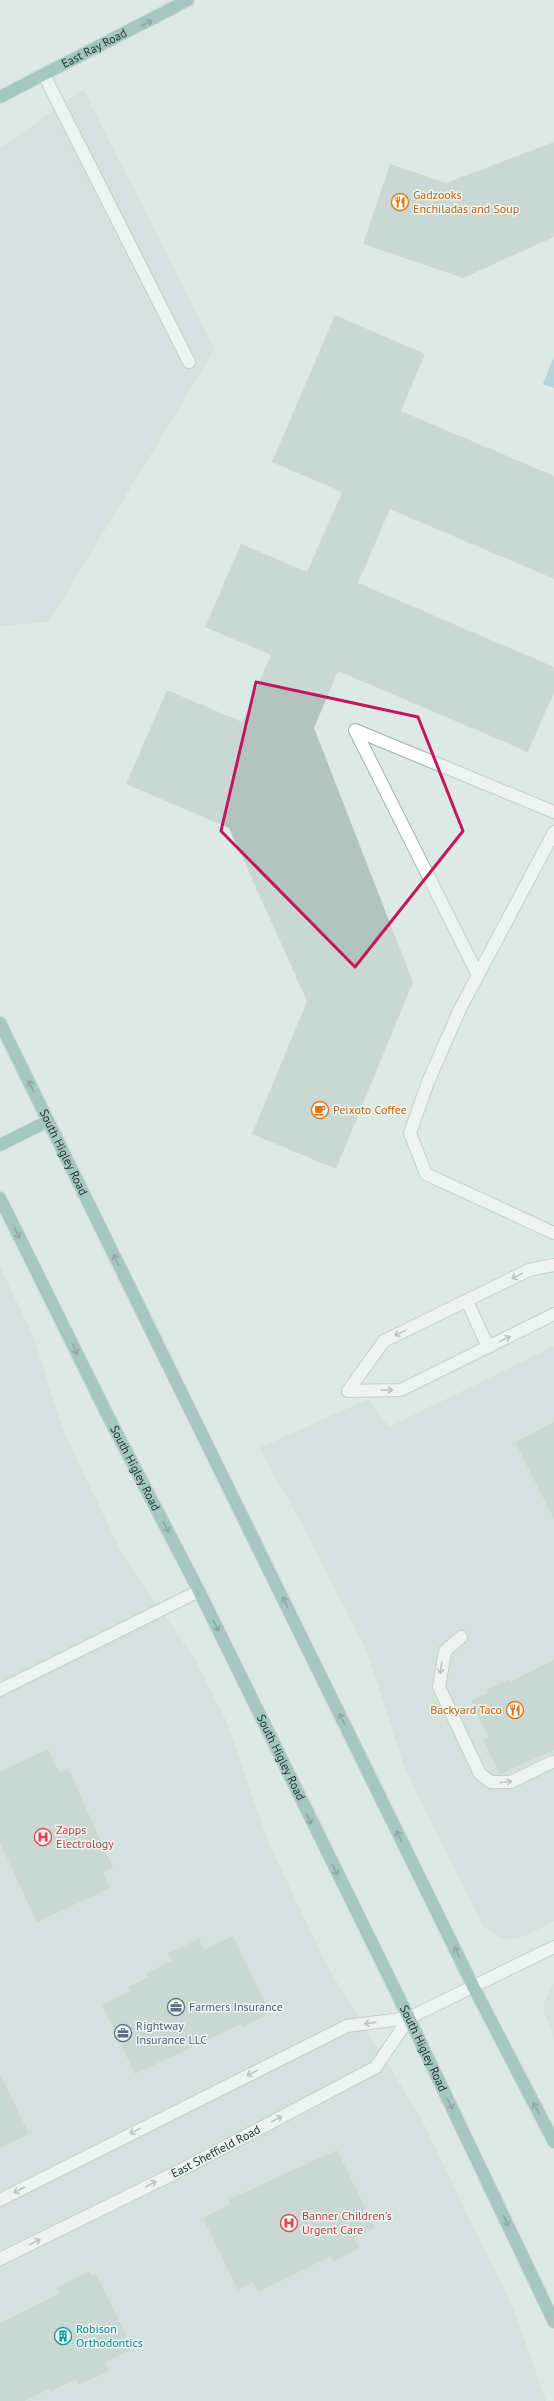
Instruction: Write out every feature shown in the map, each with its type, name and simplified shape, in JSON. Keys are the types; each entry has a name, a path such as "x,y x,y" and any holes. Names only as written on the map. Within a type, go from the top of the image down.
{"main road":[{"name":"East Ray Road","path":"0,97 188,0"},
{"name":"South Higley Road","path":"0,1023 474,1988 554,2142"},
{"path":"0,1145 48,1121"},
{"name":"South Higley Road","path":"0,1198 109,1418 199,1591 409,2018 554,2322"}],"street":[{"path":"44,75 189,362"},
{"path":"478,974 355,730 554,812"},
{"path":"554,832 478,974 447,1039 410,1134 426,1174 554,1233"},
{"path":"554,1265 529,1270 384,1341 348,1391 401,1390 554,1314"},
{"path":"467,1301 488,1347"},
{"path":"0,1690 199,1591"},
{"path":"461,1637 445,1651 439,1687 480,1774 490,1782 511,1782 552,1762"},
{"path":"0,2200 347,2026 409,2018 440,2005 554,1947"},
{"name":"East Sheffield Road","path":"0,2260 181,2170 376,2067 409,2018"}],"highlighted area":[{"path":"256,682 418,717 463,831 355,967 221,831"}],"shaded area":[{"path":"83,89 215,349 49,622 0,626 0,147 11,141"},
{"path":"0,1267 33,1335 65,1435 123,1555 196,1661 226,1720 270,1846 329,1969 421,2118 515,2312 546,2401 0,2401"},
{"path":"554,1346 554,1921 527,1935 515,1939 502,1939 485,1928 479,1919 403,1764 368,1654 308,1535 259,1448 368,1399 389,1427"},
{"path":"554,1983 554,2038 544,2012 544,2002"}],"water":[{"path":"554,356 554,388 543,384"}],"building":[{"path":"554,142 554,237 463,278 363,244 390,164 446,183"},
{"path":"335,315 425,354 401,411 554,476 554,579 390,509 358,583 554,667 554,692 528,752 338,671 314,728 413,982 336,1169 252,1134 307,1001 229,828 126,784 167,690 242,722 271,655 205,627 241,544 307,572 342,492 272,462"},
{"path":"554,1422 554,1519 515,1442"},
{"name":"Backyard Taco","path":"554,1660 554,1750 500,1774 483,1740 489,1737 471,1701 488,1693 486,1690 509,1679 510,1682"},
{"name":"Zapps Electrology","path":"48,1749 59,1773 68,1768 113,1868 103,1873 110,1888 37,1922 0,1843 0,1772"},
{"path":"233,1936 269,2011 264,2014 265,2016 242,2027 241,2024 135,2074 102,2005 130,1991 128,1987 148,1977 146,1973 172,1961 168,1953 199,1939 204,1950"},
{"path":"0,2074 29,2134 0,2148"},
{"name":"Banner Children's Urgent Care","path":"337,2150 375,2228 354,2238 359,2248 334,2261 331,2256 258,2292 253,2282 238,2290 203,2218 230,2204 228,2200"},
{"name":"Robison Orthodontics","path":"89,2271 92,2276 96,2274 133,2349 105,2362 109,2371 79,2385 76,2379 50,2392 49,2389 24,2401 0,2401 0,2323 60,2293 57,2288"}],"place":[{"name":"Gadzooks Enchiladas and Soup","path":"400,202"},
{"name":"Peixoto Coffee","path":"320,1110"},
{"name":"Backyard Taco","path":"515,1710"},
{"name":"Zapps Electrology","path":"43,1837"},
{"name":"Farmers Insurance","path":"176,2007"},
{"name":"Rightway Insurance LLC","path":"123,2033"},
{"name":"Banner Children's Urgent Care","path":"289,2223"},
{"name":"Robison Orthodontics","path":"63,2336"}]}
